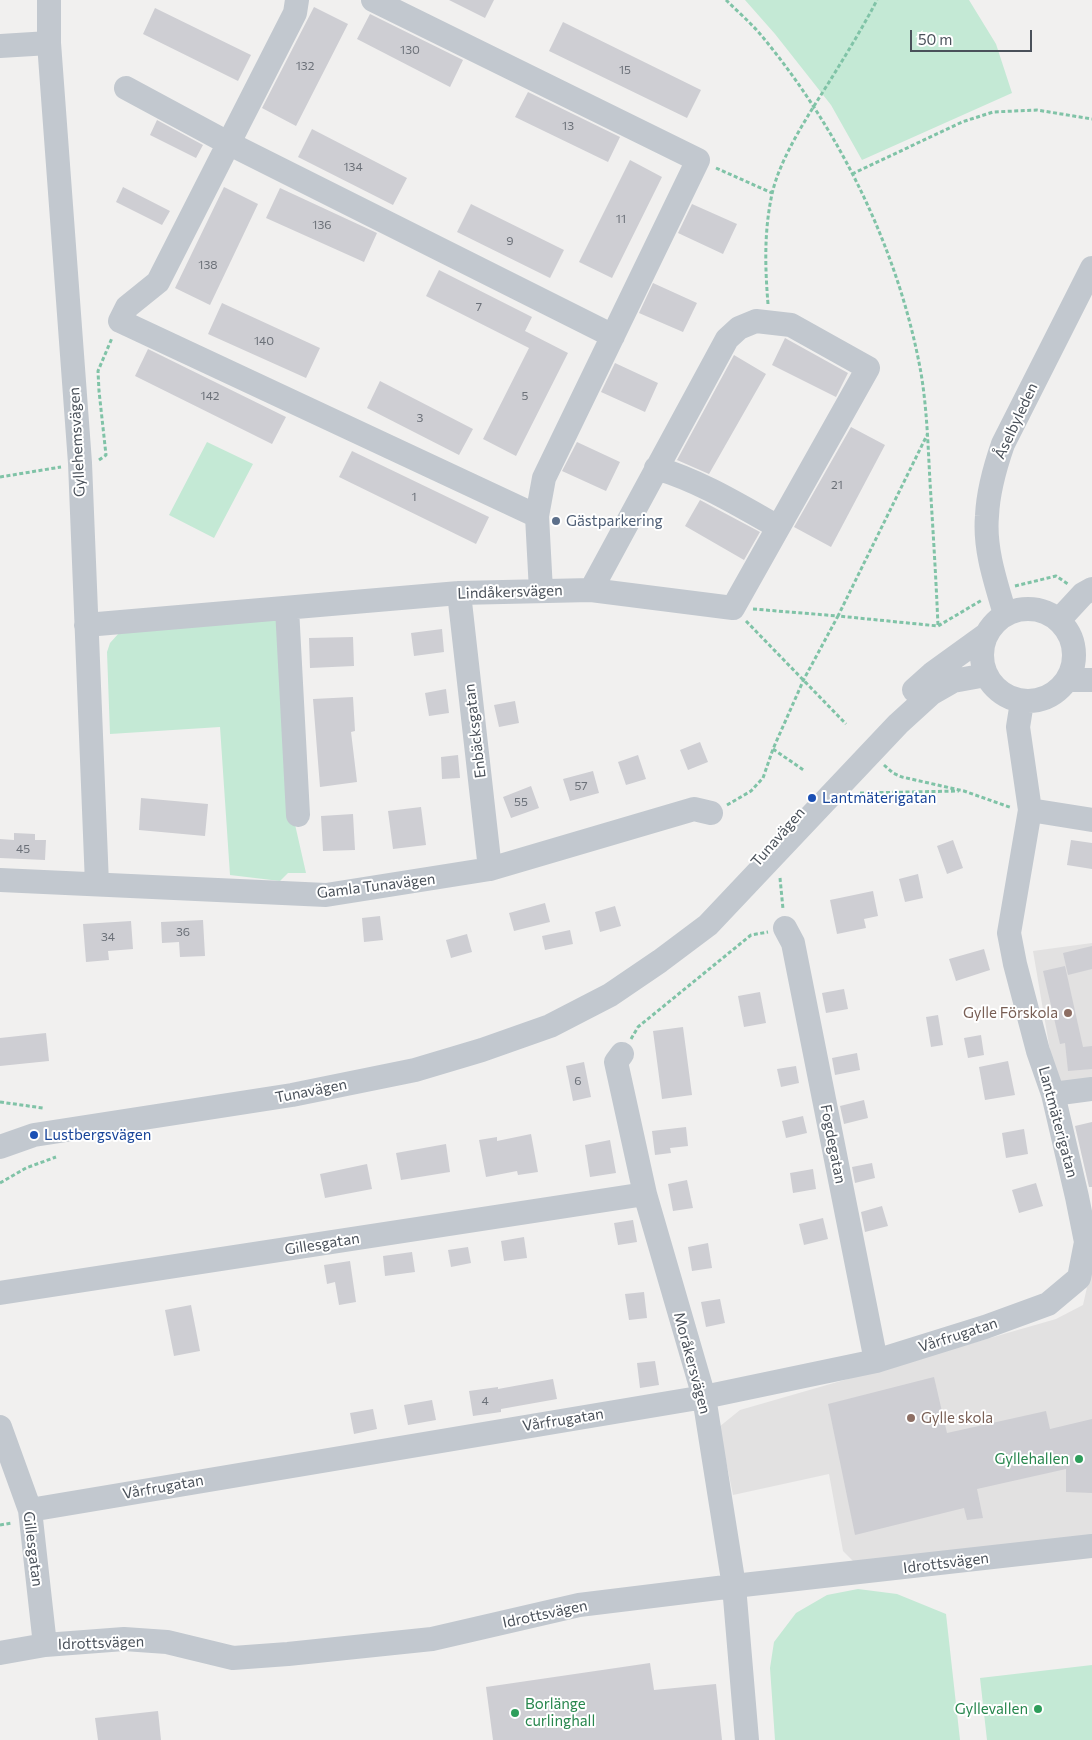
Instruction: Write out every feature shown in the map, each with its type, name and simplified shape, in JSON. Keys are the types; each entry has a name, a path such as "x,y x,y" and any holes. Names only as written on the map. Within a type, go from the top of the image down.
{"street":[{"name":"Gyllehemsvägen","path":"49,0 50,43 80,463 97,884"},
{"path":"297,0 295,12 158,282 127,307 120,321 537,516"},
{"path":"373,0 698,160 544,478 537,516 541,591"},
{"path":"0,46 50,43"},
{"path":"126,88 228,143 613,336"},
{"name":"Åselbyleden","path":"1006,614 995,580 987,537 986,517 997,462 1003,444 1092,268"},
{"path":"591,590 727,339 739,328 756,322 791,325 868,368 733,608"},
{"path":"656,468 705,487 778,527"},
{"name":"Lindåkersvägen","path":"86,625 459,593 591,590 733,608"},
{"path":"1059,620 1088,591"},
{"name":"Enbäcksgatan","path":"459,593 490,869"},
{"path":"287,608 298,815"},
{"path":"1019,609 1047,612 1059,620 1068,630 1073,642 1075,655 1073,668 1068,680 1059,690 1048,698 1022,702 1007,697 995,688 986,675 982,661 982,647 987,634 995,623 1006,614 1019,609"},
{"name":"Tunavägen","path":"610,995 702,922 874,729 933,673 987,634"},
{"name":"Tunavägen","path":"0,1147 34,1135 292,1095 415,1070 482,1050 550,1026 610,995 708,925 918,704 932,693 953,681 986,675"},
{"path":"1068,680 1092,680"},
{"name":"Lantmäterigatan","path":"1022,702 1018,727 1030,810 1009,933 1015,964 1036,1041 1053,1094 1077,1197 1086,1242 1079,1278"},
{"name":"Gamla Tunavägen","path":"0,880 326,894 490,869 694,809 711,813"},
{"path":"1030,810 1092,820"},
{"name":"Fogdegatan","path":"785,928 793,943 876,1361"},
{"name":"Moråkersvägen","path":"622,1054 616,1062 645,1194 704,1397 734,1586 746,1740"},
{"path":"1053,1094 1092,1089"},
{"name":"Gillesgatan","path":"0,1293 645,1194"},
{"name":"Vårfrugatan","path":"30,1510 704,1397 876,1361 985,1327 1048,1304 1079,1278"},
{"name":"Gillesgatan","path":"0,1427 30,1510 45,1645"},
{"name":"Idrottsvägen","path":"0,1653 45,1645 124,1639 166,1642 233,1658 288,1654 432,1639 579,1605 1092,1546"}],"path":[{"path":"726,0 760,34 808,97 838,147 874,219 904,300 921,374 928,435 938,626"},
{"path":"770,322 766,277 766,233 772,192 778,174 796,138 856,39 877,0"},
{"path":"852,174 962,122 993,112 1037,110 1092,119"},
{"path":"698,160 772,192"},
{"path":"0,477 101,460 106,455 98,371 120,321"},
{"path":"711,813 751,791 763,778 773,749 804,679 838,616 928,435"},
{"path":"733,608 938,626 998,590 1056,576 1088,591"},
{"path":"733,608 846,724"},
{"path":"773,749 805,772"},
{"path":"879,760 893,773 902,777 964,791 1011,808 1030,810"},
{"path":"852,796 861,793 964,791"},
{"path":"622,1054 638,1028 751,935 785,928 779,871"},
{"path":"0,1102 43,1108"},
{"path":"0,1183 26,1168 56,1157"}],"shaded area":[{"name":"Gylle Förskola","path":"1092,943 1092,1080 1061,1084 1054,1074 1033,951"},
{"name":"Gylle skola","path":"1092,1265 1092,1537 858,1566 843,1551 829,1474 733,1495 719,1427 740,1410 1056,1319 1083,1305"}],"green space":[{"path":"745,0 969,0 996,44 1012,93 862,160 831,105 775,34"},
{"path":"207,442 253,464 214,538 169,515"},
{"path":"281,617 294,820 306,873 288,873 280,881 230,875 220,727 110,734 107,652 110,643 119,633"},
{"path":"858,1589 897,1594 946,1614 960,1740 775,1740 770,1668 774,1642 796,1613 827,1595"},
{"name":"Gyllevallen","path":"1092,1665 1092,1740 987,1740 980,1678"}],"building":[{"path":"449,0 494,0 485,18"},
{"path":"314,7 348,24 296,126 262,108"},
{"path":"155,8 251,55 238,81 143,34"},
{"path":"370,14 463,60 450,87 357,39"},
{"path":"563,22 701,90 687,118 549,51"},
{"path":"528,92 620,137 608,162 515,117"},
{"path":"157,120 203,145 196,158 150,135"},
{"path":"312,129 407,178 393,205 298,157"},
{"path":"630,160 662,177 612,278 579,262"},
{"path":"123,187 170,211 162,225 116,202"},
{"path":"224,187 258,204 210,305 175,288"},
{"path":"280,188 377,233 364,262 266,218"},
{"path":"471,204 564,250 550,278 457,232"},
{"path":"692,204 737,224 723,254 678,233"},
{"path":"439,270 532,317 525,331 568,353 516,456 483,439 529,348 426,296"},
{"path":"653,283 697,303 683,332 639,313"},
{"path":"222,303 320,348 306,378 208,334"},
{"path":"785,338 848,373 836,397 772,365"},
{"path":"148,349 286,417 272,444 135,376"},
{"path":"734,355 766,374 709,474 677,460"},
{"path":"615,363 658,383 645,412 601,392"},
{"path":"380,381 473,429 459,455 367,408"},
{"path":"851,427 885,445 831,547 794,527"},
{"path":"577,442 620,462 606,491 562,471"},
{"path":"352,451 489,517 476,544 339,477"},
{"path":"700,500 760,532 744,560 685,526"},
{"path":"442,629 444,652 414,656 411,633"},
{"path":"353,637 354,666 310,668 309,638"},
{"path":"446,689 449,713 429,716 425,693"},
{"path":"353,697 355,731 351,732 357,782 320,787 313,699"},
{"path":"515,701 519,723 499,727 494,705"},
{"path":"700,742 708,762 688,770 680,750"},
{"path":"458,755 460,778 442,779 441,757"},
{"path":"638,755 646,779 626,785 618,762"},
{"path":"593,771 599,793 570,801 563,779"},
{"path":"531,786 539,808 511,818 503,797"},
{"path":"141,798 208,804 205,836 139,830"},
{"path":"421,807 426,845 393,849 388,811"},
{"path":"353,814 355,850 323,851 321,816"},
{"path":"14,833 35,834 35,840 46,840 45,860 0,858 0,839 14,840"},
{"path":"953,840 963,868 947,874 937,846"},
{"path":"1071,840 1092,843 1092,869 1067,865"},
{"path":"918,874 923,898 905,902 899,879"},
{"path":"873,891 878,916 864,919 866,928 837,934 830,900"},
{"path":"545,903 550,922 514,931 509,913"},
{"path":"615,906 621,926 600,932 595,912"},
{"path":"380,916 383,940 364,942 362,918"},
{"path":"203,920 205,956 180,957 179,942 162,943 161,922"},
{"path":"131,921 133,949 108,951 109,960 86,962 83,924"},
{"path":"570,930 573,944 545,950 542,936"},
{"path":"467,934 472,952 451,958 446,940"},
{"path":"1092,946 1092,969 1068,975 1063,953"},
{"path":"984,949 990,970 956,981 949,959"},
{"path":"1065,966 1083,1047 1092,1046 1092,1069 1068,1071 1065,1043 1060,1044 1043,971"},
{"path":"844,989 848,1009 826,1013 822,993"},
{"path":"760,992 766,1023 744,1027 738,996"},
{"path":"938,1015 943,1045 931,1047 926,1017"},
{"path":"683,1027 692,1095 662,1099 653,1031"},
{"path":"46,1033 49,1061 0,1066 0,1038"},
{"path":"981,1035 984,1055 968,1058 964,1038"},
{"path":"857,1053 860,1070 835,1075 832,1058"},
{"path":"1008,1061 1015,1095 985,1100 979,1067"},
{"path":"584,1062 591,1097 573,1101 566,1066"},
{"path":"796,1066 799,1083 781,1087 777,1069"},
{"path":"864,1100 868,1118 844,1124 840,1106"},
{"path":"803,1116 807,1133 786,1138 782,1121"},
{"path":"1092,1122 1092,1187 1089,1187 1075,1126"},
{"path":"686,1127 688,1146 670,1148 671,1153 655,1155 652,1131"},
{"path":"1024,1129 1028,1154 1006,1158 1002,1133"},
{"path":"531,1134 538,1172 518,1175 517,1171 486,1177 479,1140 497,1137 497,1141"},
{"path":"610,1140 616,1173 590,1177 585,1145"},
{"path":"446,1144 450,1172 401,1180 396,1153"},
{"path":"872,1163 875,1178 855,1183 852,1167"},
{"path":"367,1164 372,1189 325,1198 320,1174"},
{"path":"813,1169 816,1189 793,1193 790,1173"},
{"path":"687,1180 693,1208 673,1211 668,1184"},
{"path":"1036,1183 1043,1206 1019,1213 1012,1190"},
{"path":"882,1206 888,1226 865,1232 861,1212"},
{"path":"823,1218 828,1239 804,1245 799,1224"},
{"path":"633,1220 637,1242 618,1245 614,1223"},
{"path":"524,1237 527,1258 504,1261 501,1241"},
{"path":"708,1243 712,1268 692,1271 688,1247"},
{"path":"468,1247 471,1263 451,1267 448,1250"},
{"path":"412,1252 415,1272 385,1276 383,1256"},
{"path":"350,1261 356,1302 339,1305 335,1282 327,1284 324,1265"},
{"path":"644,1292 647,1318 629,1320 625,1294"},
{"path":"720,1299 725,1323 706,1327 701,1302"},
{"path":"191,1305 200,1351 174,1356 165,1310"},
{"path":"655,1361 659,1385 640,1388 637,1363"},
{"path":"934,1377 947,1433 1046,1411 1050,1429 1092,1419 1092,1493 1066,1492 1066,1469 977,1489 983,1518 967,1520 964,1508 855,1535 828,1404"},
{"path":"553,1379 557,1399 501,1409 501,1412 473,1416 469,1391 498,1387 498,1389"},
{"path":"432,1400 436,1420 408,1425 404,1405"},
{"path":"373,1409 377,1429 354,1434 350,1413"},
{"path":"650,1663 654,1690 716,1684 722,1740 493,1740 486,1687"},
{"path":"158,1711 161,1740 98,1740 95,1718"}],"place":[{"name":"Gästparkering","path":"556,521"},
{"name":"Lantmäterigatan","path":"812,798"},
{"name":"Gylle Förskola","path":"1068,1013"},
{"name":"Lustbergsvägen","path":"34,1135"},
{"name":"Gylle skola","path":"911,1418"},
{"name":"Gyllehallen","path":"1079,1459"},
{"name":"Gyllevallen","path":"1038,1709"},
{"name":"Borlänge curlinghall","path":"515,1713"}]}
